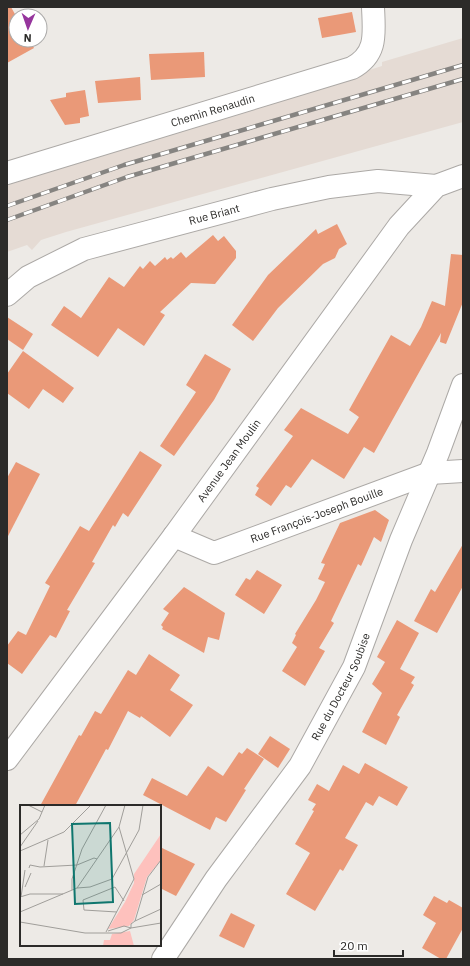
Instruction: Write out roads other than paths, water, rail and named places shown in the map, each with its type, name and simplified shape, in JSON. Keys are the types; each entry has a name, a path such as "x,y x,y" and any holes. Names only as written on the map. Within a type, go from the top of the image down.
{"street":[{"name":"Chemin Renaudin","path":"7,173 352,68 362,62 372,48 374,37 373,7"},
{"name":"Avenue Jean Moulin","path":"7,759 174,536 399,226 436,186 463,176"},
{"name":"Rue Briant","path":"7,295 28,277 84,249 272,198 329,187 378,181 436,186"},
{"name":"Rue du Docteur Soubise","path":"163,959 216,879 300,766 354,667 401,540 430,473 463,385"},
{"name":"Rue François-Joseph Bouille","path":"174,536 214,553 430,473 463,471"}],"railway":[{"path":"7,206 124,165 463,65"},
{"path":"7,220 127,177 463,79"}]}
